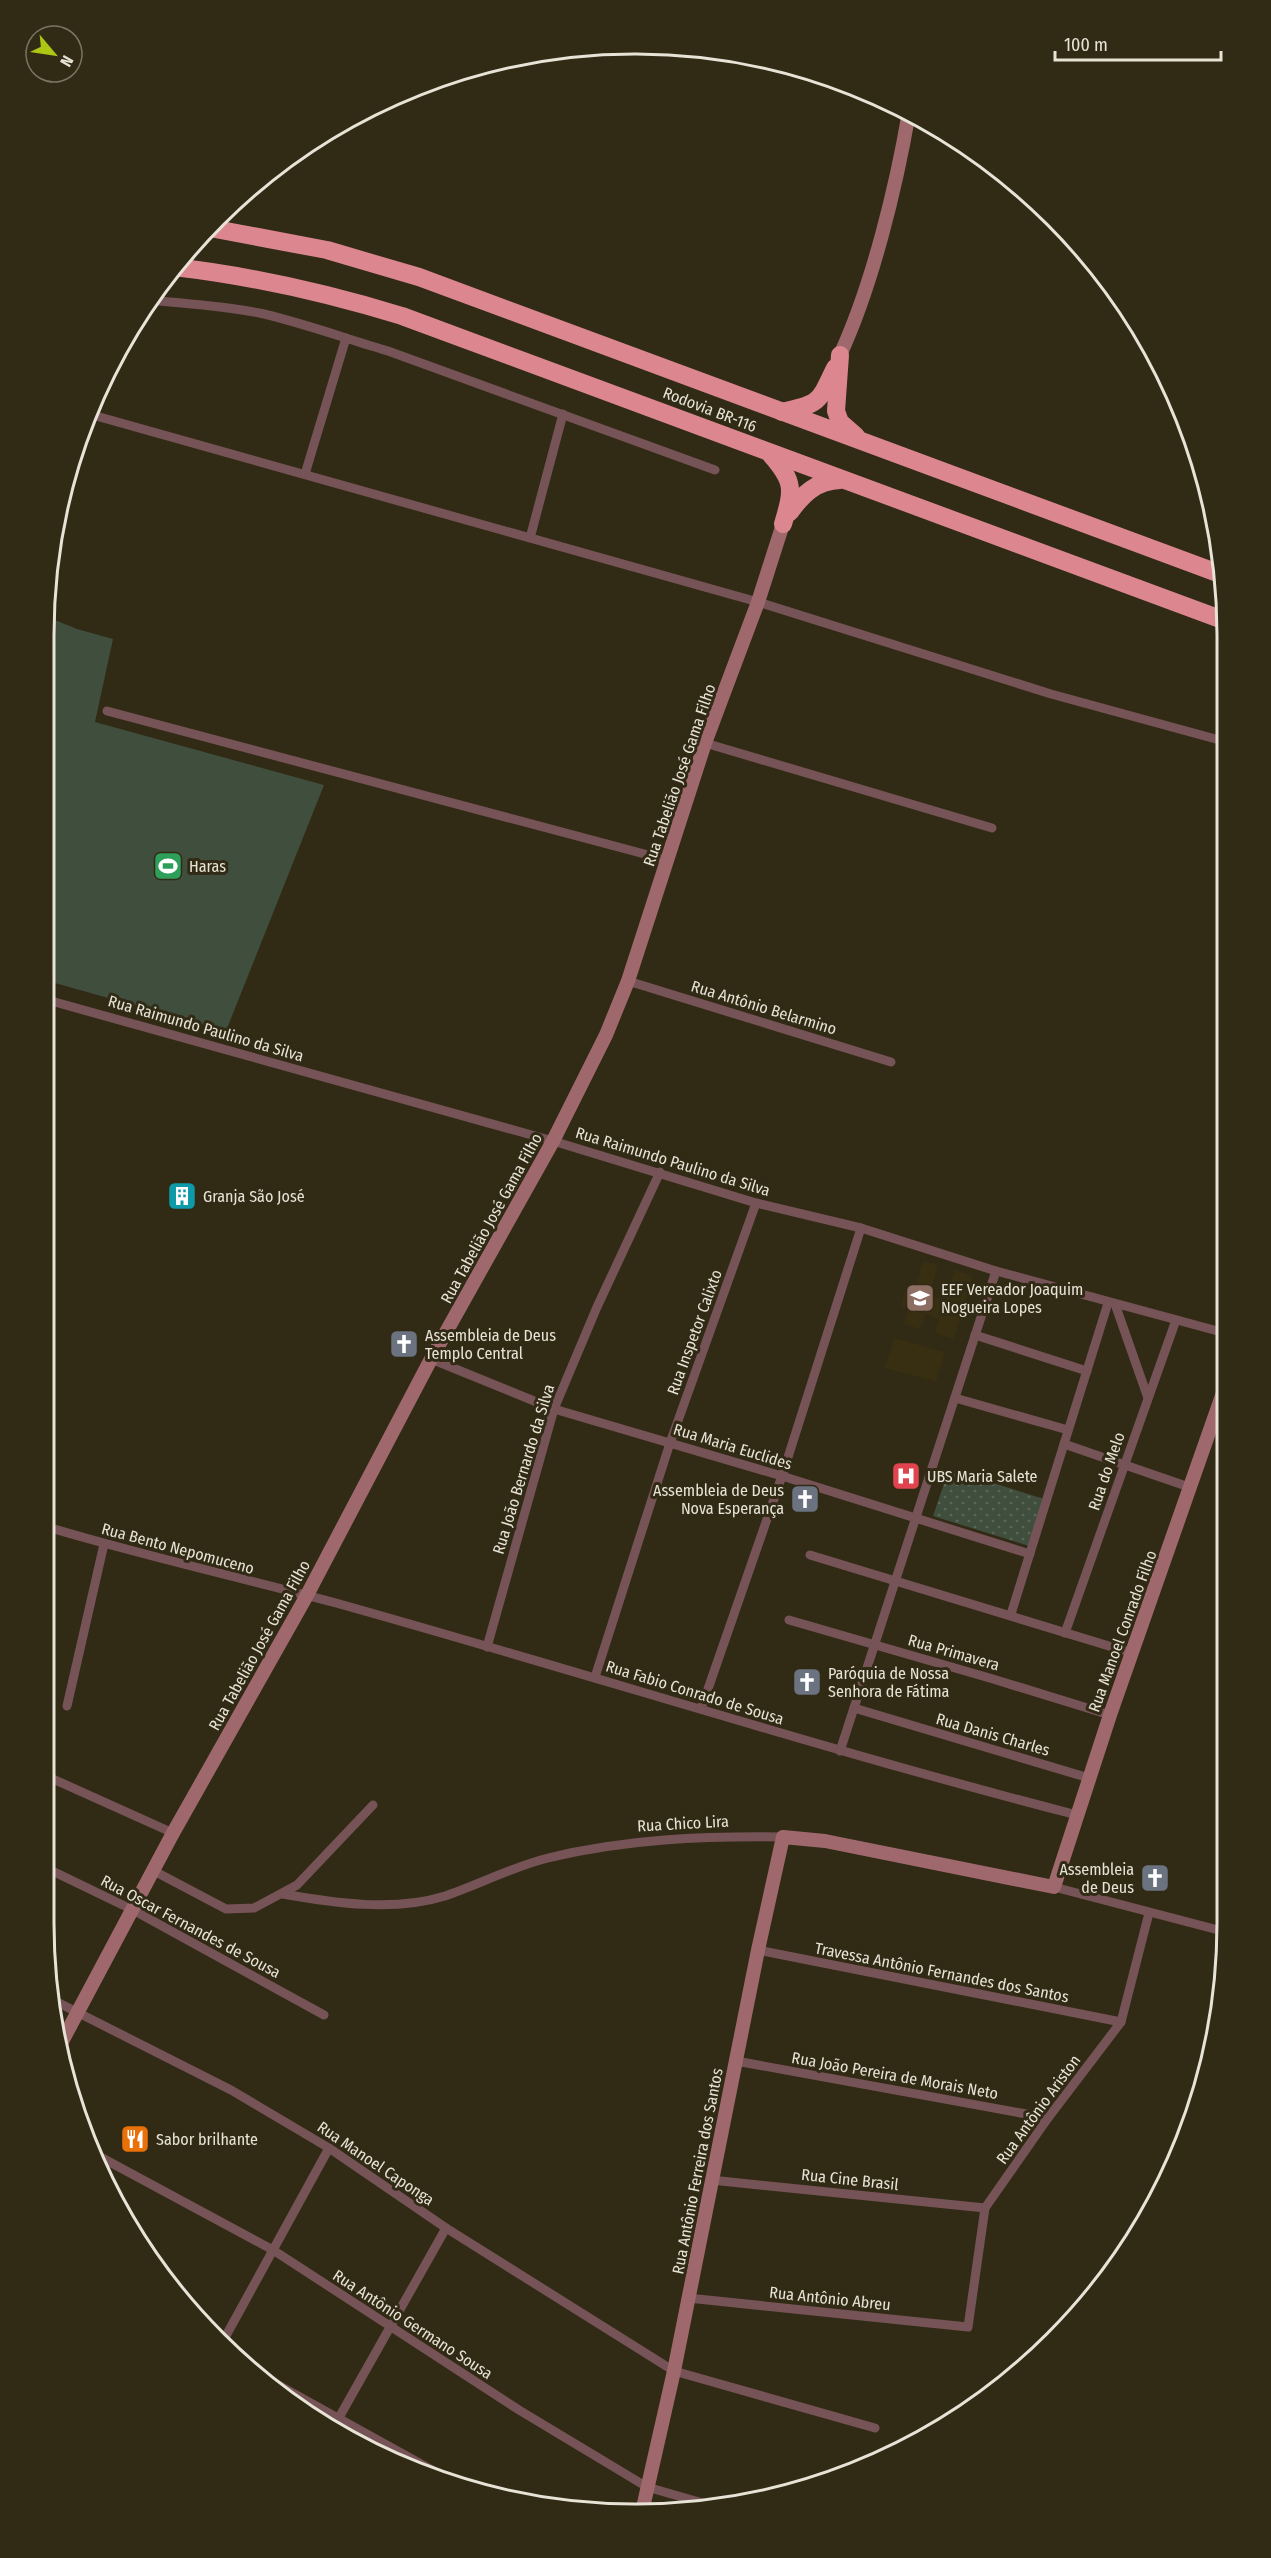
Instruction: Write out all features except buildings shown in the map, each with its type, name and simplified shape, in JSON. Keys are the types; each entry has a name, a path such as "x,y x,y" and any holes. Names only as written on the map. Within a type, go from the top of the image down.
{"highway":[{"name":"Rodovia BR-116","path":"219,230 327,250 418,277 1213,572"},
{"name":"Rodovia BR-116","path":"185,268 310,289 381,310 460,337 1217,619"},
{"path":"782,412 811,405 821,397 840,355"},
{"path":"840,355 836,411 840,422 864,443"},
{"path":"770,453 785,470 791,486 792,494 783,524"},
{"path":"783,524 803,495 819,484 841,480"}],"street":[{"path":"840,355 878,246 907,122"},
{"path":"160,301 257,313 346,338 714,470"},
{"path":"304,474 346,338"},
{"path":"530,538 563,414"},
{"path":"97,416 758,602 1051,694 1217,739"},
{"name":"Rua Tabelião José Gama Filho","path":"65,2036 172,1833 306,1596 430,1359 553,1141 601,1046 628,981 705,743 758,602 783,524"},
{"path":"107,711 667,860"},
{"path":"705,743 992,828"},
{"name":"Rua Antônio Belarmino","path":"628,981 891,1062"},
{"name":"Rua Raimundo Paulino da Silva","path":"54,1002 553,1141 756,1203 861,1228 996,1271 1217,1331"},
{"name":"Rua João Bernardo da Silva","path":"487,1647 554,1409 597,1307 660,1172"},
{"name":"Rua Inspetor Calixto","path":"595,1677 670,1443 756,1203"},
{"path":"701,1709 782,1476 861,1228"},
{"path":"840,1751 996,1271"},
{"path":"1011,1614 1087,1371 1112,1303"},
{"path":"1112,1303 1148,1398"},
{"name":"Rua do Melo","path":"1065,1633 1176,1320"},
{"path":"975,1335 1087,1371"},
{"name":"Rua Maria Euclides","path":"430,1359 554,1409 782,1476 1029,1554"},
{"path":"955,1398 1068,1430"},
{"name":"Rua Manoel Conrado Filho","path":"1054,1887 1110,1715 1217,1409"},
{"path":"1064,1444 1189,1487"},
{"name":"Rua Bento Nepomuceno","path":"54,1529 306,1596"},
{"path":"67,1706 104,1544"},
{"path":"810,1555 1011,1614 1132,1653"},
{"name":"Rua Fabio Conrado de Sousa","path":"306,1596 595,1677 840,1751 1077,1815"},
{"name":"Rua Primavera","path":"789,1620 1110,1715"},
{"name":"Rua Danis Charles","path":"854,1708 1089,1778"},
{"path":"54,1780 172,1833"},
{"path":"154,1871 226,1909 254,1908 297,1885 373,1805"},
{"name":"Rua Chico Lira","path":"283,1894 354,1903 418,1902 443,1896 526,1864 606,1846 691,1837 783,1837 825,1841 1054,1887 1217,1930"},
{"name":"Rua Antônio Ferreira dos Santos","path":"644,2504 674,2371 711,2180 783,1837"},
{"name":"Rua Oscar Fernandes de Sousa","path":"54,1872 133,1910 324,2015"},
{"name":"Rua Antônio Ariston","path":"968,2327 985,2208 1048,2118 1121,2022 1149,1913"},
{"name":"Travessa Antônio Fernandes dos Santos","path":"758,1950 1121,2022"},
{"name":"Rua Manoel Caponga","path":"60,2003 231,2090 329,2148 446,2228 674,2371 875,2428"},
{"name":"Rua João Pereira de Morais Neto","path":"736,2061 1048,2118"},
{"path":"226,2336 329,2148"},
{"name":"Rua Antônio Germano Sousa","path":"104,2159 273,2250 519,2410 647,2487 695,2501"},
{"name":"Rua Cine Brasil","path":"711,2180 985,2208"},
{"path":"339,2419 446,2228"},
{"name":"Rua Antônio Abreu","path":"688,2298 968,2327"},
{"path":"301,2398 415,2461"}],"shaded area":[{"name":"EEF Vereador Joaquim Nogueira Lopes","path":"923,1261 938,1265 929,1296 946,1300 955,1270 973,1276 954,1339 935,1333 939,1319 925,1314 920,1329 904,1324 909,1309 901,1306 905,1289 914,1292"},
{"name":"EEF Vereador Joaquim Nogueira Lopes","path":"894,1338 945,1352 936,1382 885,1368"}],"green space":[{"name":"Haras","path":"54,620 113,639 95,722 324,785 226,1031 54,983"},
{"path":"949,1469 1044,1499 1029,1546 933,1516"}],"place":[{"name":"Haras","path":"168,866"},
{"name":"Granja São José","path":"182,1196"},
{"name":"EEF Vereador Joaquim Nogueira Lopes","path":"920,1298"},
{"name":"Assembleia de Deus Templo Central","path":"404,1344"},
{"name":"UBS Maria Salete","path":"906,1476"},
{"name":"Assembleia de Deus Nova Esperança","path":"805,1499"},
{"name":"Paróquia de Nossa Senhora de Fátima","path":"807,1682"},
{"name":"Assembleia de Deus","path":"1155,1878"},
{"name":"Sabor brilhante","path":"135,2139"}]}
